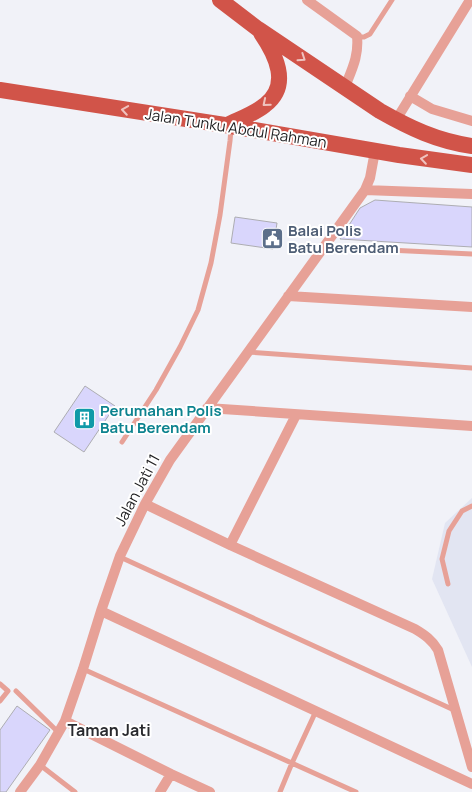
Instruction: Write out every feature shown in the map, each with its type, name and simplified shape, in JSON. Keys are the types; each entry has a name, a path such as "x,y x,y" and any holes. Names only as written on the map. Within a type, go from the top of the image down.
{"main road":[{"path":"220,0 258,29 380,111 406,126 430,136 472,146"},
{"path":"229,125 264,106 275,96 277,90 279,76 276,60 258,29"},
{"name":"Jalan Tunku Abdul Rahman","path":"0,90 472,165"}],"street":[{"path":"308,0 357,36 358,48 356,59 345,87"},
{"path":"396,120 471,1"},
{"path":"410,96 432,109 472,121"},
{"name":"Jalan Jati 11","path":"20,792 40,765 65,721 120,556 145,504 170,460 364,190 370,178 375,151"},
{"path":"364,190 472,194"},
{"path":"288,296 472,308"},
{"path":"208,408 472,426"},
{"path":"230,545 296,414"},
{"path":"145,504 426,635 438,650 472,767"},
{"path":"101,611 472,784"},
{"path":"65,721 210,792"},
{"path":"160,792 171,774"}],"lane":[{"path":"357,36 364,37 370,34 392,0"},
{"path":"122,442 156,390 198,310 211,263 220,215 230,141 229,125"},
{"path":"324,246 472,254"},
{"path":"248,352 472,368"},
{"path":"448,584 442,559 449,531 462,511 472,506"},
{"path":"120,556 454,710"},
{"path":"83,669 356,792"},
{"path":"0,684 8,691 0,701"},
{"path":"16,691 59,732"},
{"path":"280,792 316,710"},
{"path":"40,765 76,792"}],"shaded area":[{"path":"472,498 472,667 432,579 445,523"}],"building":[{"path":"375,200 472,207 472,247 340,239 360,208"},
{"path":"235,217 277,223 273,249 231,243"},
{"name":"Perumahan Polis Batu Berendam","path":"85,386 115,406 84,452 54,432"},
{"path":"17,706 50,730 6,792 0,792 0,730"}],"place":[{"name":"Balai Polis Batu Berendam","path":"272,239"},
{"name":"Perumahan Polis Batu Berendam","path":"84,419"}],"district":[{"name":"Taman Jati","path":"109,730"}]}
